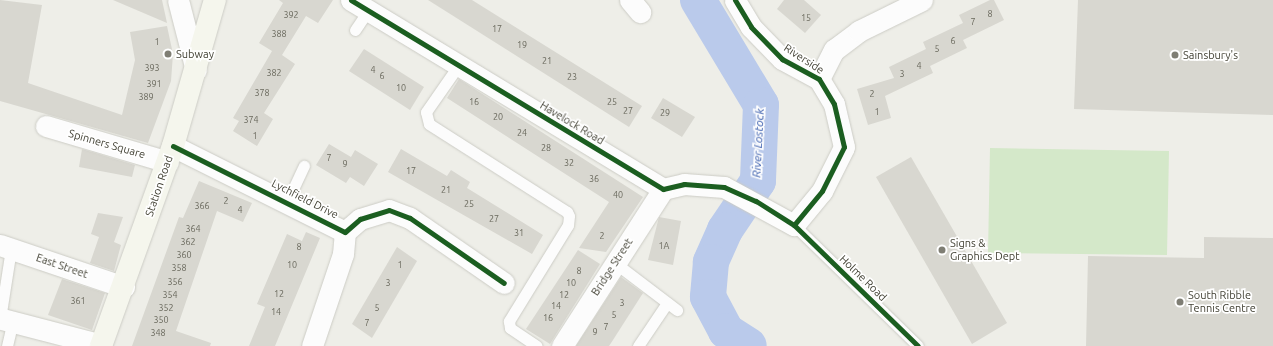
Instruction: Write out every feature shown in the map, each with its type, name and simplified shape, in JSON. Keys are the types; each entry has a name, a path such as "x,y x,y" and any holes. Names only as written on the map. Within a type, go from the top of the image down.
{"main road":[{"name":"Station Road","path":"101,346 124,287 170,154 196,70 215,0"}],"street":[{"path":"178,0 196,70"},
{"name":"Havelock Road","path":"351,0 368,12 663,189"},
{"name":"Riverside","path":"735,0 751,27 782,59 819,79 834,104 844,148 822,191 794,225"},
{"name":"Riverside","path":"819,79 834,50 859,31 922,0"},
{"name":"Spinners Square","path":"46,126 170,154"},
{"name":"Lychfield Drive","path":"170,154 287,202 345,232"},
{"path":"663,189 684,184 724,186 756,201 794,225"},
{"name":"Bridge Street","path":"562,346 663,189"},
{"name":"Lychfield Drive","path":"316,345 343,254 345,232 360,219 389,210 410,218 504,283"},
{"name":"East Street","path":"6,247 124,287"},
{"path":"5,320 101,346"}],"lane":[{"path":"355,30 368,12"},
{"path":"458,66 426,112 429,124 567,212 569,216 568,225 509,321 510,328 537,346"},
{"path":"287,202 304,166"},
{"name":"Holme Road","path":"794,225 918,346"},
{"path":"6,247 5,320 7,346"},
{"path":"615,263 677,310"},
{"path":"638,346 668,303"}],"green space":[{"path":"990,148 1169,151 1167,255 988,253"}],"building":[{"path":"0,0 42,5 28,83 122,115 135,60 130,32 167,26 173,54 171,81 148,143 0,101"},
{"path":"113,0 162,0 167,23"},
{"path":"279,0 333,0 318,23 306,16 282,55 295,64 264,113 273,119 257,146 233,131 239,121 233,118 272,51 259,43 283,3"},
{"path":"428,0 472,0 642,106 629,127"},
{"path":"784,0 804,0 821,15 805,33 777,9"},
{"path":"990,0 994,0 1004,20 963,40 967,48 930,66 933,73 885,96 891,118 868,125 857,89 894,78 889,67 926,49 923,42 963,23 959,15"},
{"name":"Sainsbury's","path":"1078,0 1273,0 1273,115 1074,109"},
{"path":"364,49 424,87 410,110 349,71"},
{"path":"459,79 643,197 606,252 579,248 609,202 447,98"},
{"path":"663,98 695,117 682,137 651,118"},
{"path":"329,144 351,157 355,150 378,164 364,186 350,177 346,183 316,165"},
{"path":"82,149 135,165 132,177 79,167"},
{"path":"401,149 447,176 451,170 470,182 467,188 543,235 532,254 388,172"},
{"name":"Signs & Graphics Dept","path":"911,157 1007,323 972,344 876,177"},
{"path":"199,181 252,203 243,222 217,211 176,331 211,343 210,346 132,346 179,217 183,218"},
{"path":"98,213 123,217 114,242 121,245 114,271 90,263 99,237 91,234"},
{"path":"659,217 681,221 673,265 648,260"},
{"path":"306,232 320,238 275,346 249,346 265,307 257,304 287,234 302,241"},
{"name":"South Ribble Tennis Centre","path":"1204,237 1273,238 1273,346 1086,346 1088,256 1204,258"},
{"path":"397,247 417,261 372,338 352,324"},
{"path":"578,250 600,264 550,344 526,329"},
{"path":"621,277 643,293 613,340 609,346 576,346"},
{"path":"62,279 105,293 92,330 48,315"}],"waterway":[{"name":"River Lostock","path":"698,0 761,105 758,181 725,230 711,262 708,297 726,331 749,346"}],"cycle path":[{"path":"351,0 663,189 684,184 724,187 756,201 794,225 918,346"},
{"path":"735,0 751,27 782,59 819,79 834,104 844,147 822,191 794,225"},
{"path":"173,146 345,232 360,219 389,210 410,218 504,283"}],"place":[{"name":"Subway","path":"168,54"},
{"name":"Sainsbury's","path":"1175,55"},
{"name":"Signs & Graphics Dept","path":"942,250"},
{"name":"South Ribble Tennis Centre","path":"1180,302"}]}
